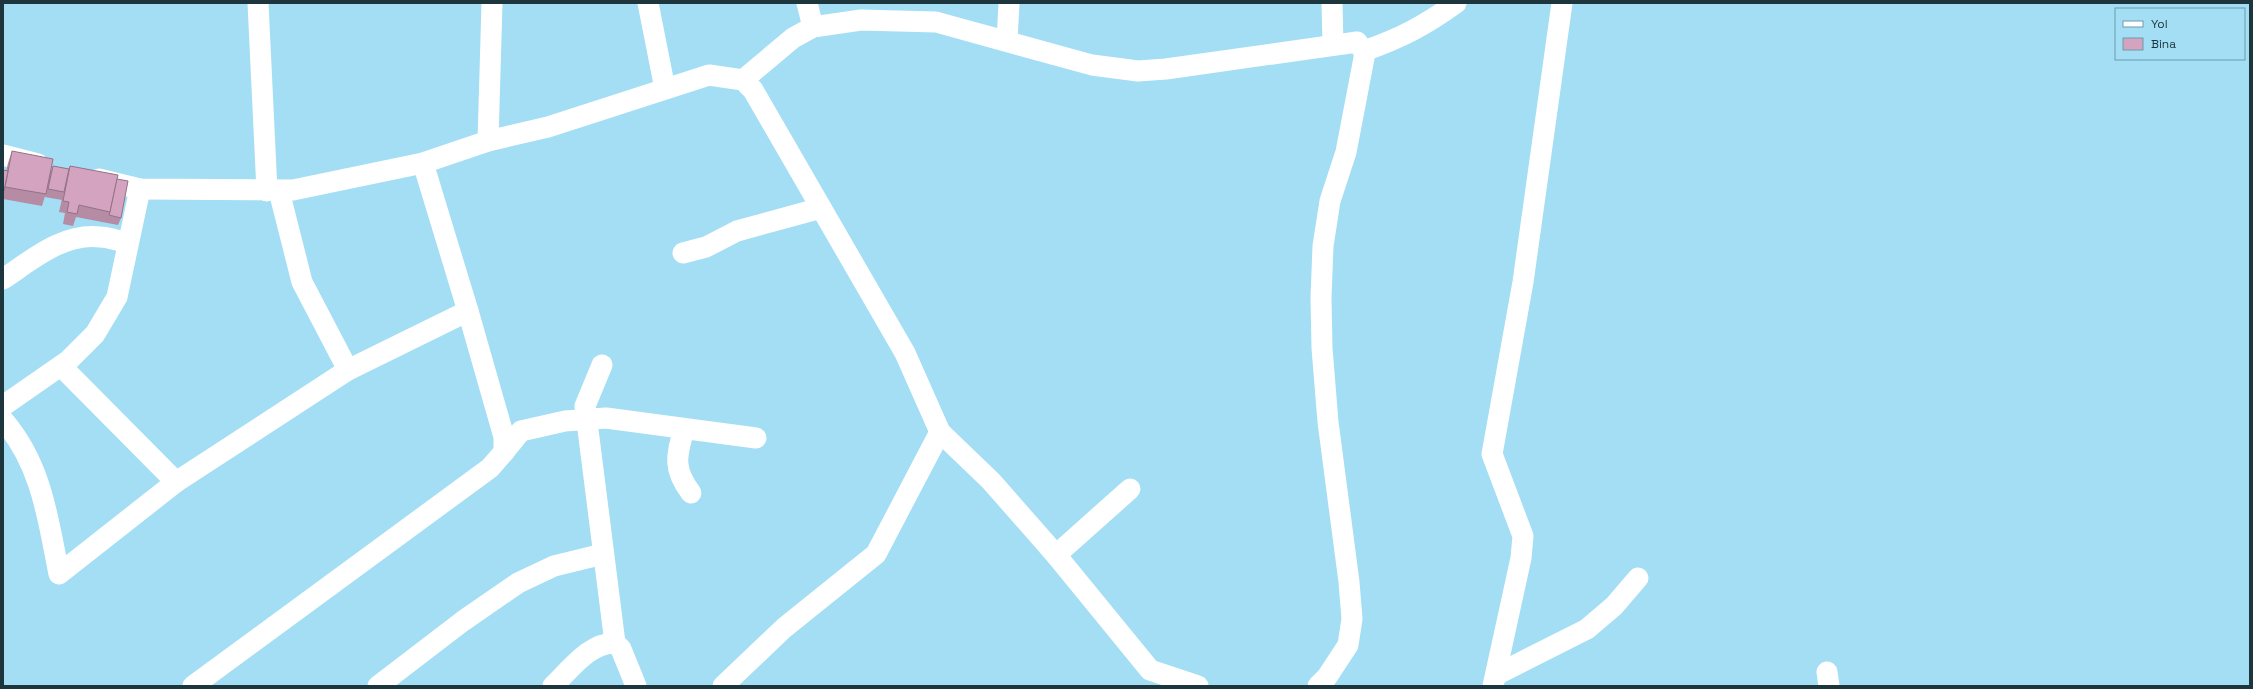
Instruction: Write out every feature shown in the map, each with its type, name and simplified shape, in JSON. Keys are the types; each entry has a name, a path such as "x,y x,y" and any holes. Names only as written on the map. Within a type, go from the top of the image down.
{"street":[{"path":"258,3 273,191 302,282 348,370"},
{"path":"488,141 492,3"},
{"path":"648,3 665,89"},
{"path":"807,3 813,27"},
{"path":"1007,41 1009,3"},
{"path":"1332,3 1332,45"},
{"path":"1364,51 1400,38 1432,20 1456,3"},
{"path":"1494,680 1521,558 1523,536 1492,454 1523,282 1562,3"},
{"path":"743,80 793,38 813,27 861,20 936,22 1092,65 1138,71 1166,69 1357,42 1364,51 1364,58 1346,152 1330,201 1323,246 1321,298 1322,348 1328,422 1349,582 1352,619 1348,645 1327,677 1318,686"},
{"path":"79,174 140,189 273,191 423,163 488,141 548,127 709,75 743,80 754,90 905,353 940,432 991,481 1056,555 1149,678 1198,686"},
{"path":"3,155 56,168"},
{"path":"423,163 504,437 504,452"},
{"path":"3,406 61,366 95,334 117,298 127,243 140,189"},
{"path":"683,253 706,247 737,231 821,208"},
{"path":"3,279 59,243 79,238 100,237 127,243"},
{"path":"3,420 20,443 38,479 45,499 59,574 176,482 348,370 468,311"},
{"path":"602,365 585,406 585,419 615,643 621,649 636,686"},
{"path":"61,366 176,482"},
{"path":"193,686 490,468 521,431 565,421 606,418 756,438"},
{"path":"684,429 678,450 677,466 680,479 690,493"},
{"path":"723,686 784,628 876,554 940,432"},
{"path":"1056,555 1130,488"},
{"path":"378,686 463,621 518,583 554,566 603,554"},
{"path":"1494,680 1587,629 1614,606 1638,578"},
{"path":"553,686 596,646 606,643 615,643"}],"building":[{"path":"12,151 53,159 46,194 5,187"},
{"path":"53,166 69,169 64,192 48,189"},
{"path":"70,166 118,175 110,212 79,205 77,214 67,212 69,202 63,201"},
{"path":"3,170 8,171 4,191 3,191"},
{"path":"117,179 128,181 121,218 109,215"}]}
